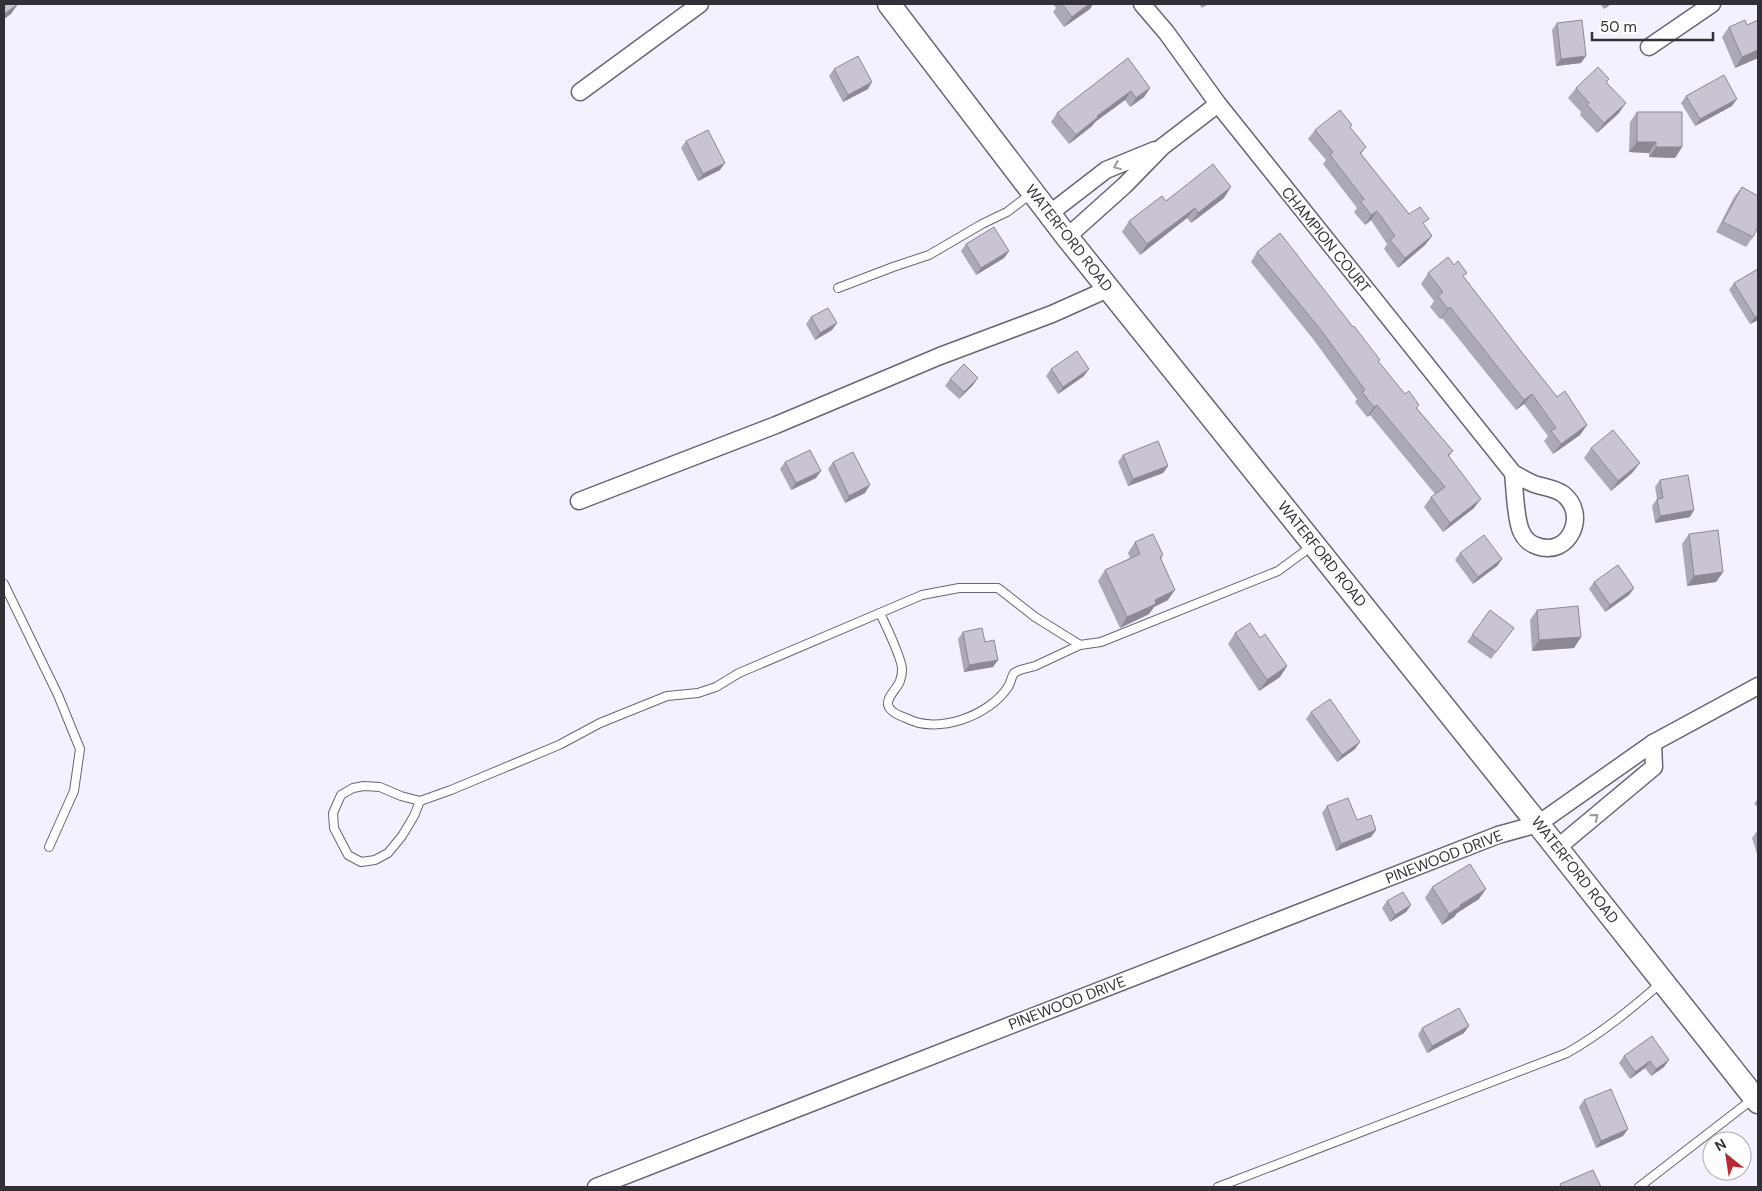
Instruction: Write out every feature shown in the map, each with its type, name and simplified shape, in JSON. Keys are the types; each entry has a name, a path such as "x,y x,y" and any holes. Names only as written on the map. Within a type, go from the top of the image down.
{"main road":[{"name":"WATERFORD ROAD","path":"889,4 1108,289 1538,824 1756,1100"}],"street":[{"path":"580,92 700,4"},
{"name":"CHAMPION COURT","path":"1142,4 1166,32 1218,104 1514,474 1532,483 1563,494 1570,502 1575,512 1576,521 1573,532 1567,540 1557,547 1545,549 1535,546 1527,541 1521,531 1514,474"},
{"path":"1649,47 1712,4"},
{"path":"1067,237 1125,185 1162,147 1218,104"},
{"path":"1049,214 1106,170 1162,147"},
{"path":"579,502 776,425 940,356 1052,314 1108,289"},
{"name":"PINEWOOD DRIVE","path":"596,1187 1489,838 1538,824 1653,743 1758,686"},
{"path":"1557,848 1654,767 1653,743"}],"lane":[{"path":"838,288 929,255 982,224 1007,212 1033,193"},
{"path":"880,613 902,668 900,681 889,698 888,704 890,708 896,714 910,721 929,725 954,722 973,716 987,708 1008,686 1014,673 1020,670 1035,666 1080,645 1101,642 1278,572 1314,544"},
{"path":"4,584 58,695 80,749 74,790 49,847"},
{"path":"420,801 414,816 402,836 388,853 375,860 361,862 348,855 334,828 333,812 341,796 353,788 364,786 380,787 401,796 420,801 559,745 600,724 666,696 698,693 716,687 754,666 922,595 959,588 998,588 1035,617 1080,645"},
{"path":"1218,1187 1567,1053 1594,1038 1662,981"},
{"path":"1639,1187 1756,1100"}],"building":[{"path":"4,4 18,4 4,14"},
{"path":"1062,4 1089,4 1072,17"},
{"path":"1582,20 1586,56 1561,59 1557,23"},
{"path":"1745,20 1747,25 1758,20 1758,50 1742,57 1729,27"},
{"path":"858,56 872,82 848,95 834,69"},
{"path":"1128,58 1150,88 1136,98 1131,91 1097,116 1076,135 1057,113"},
{"path":"1598,67 1609,79 1606,82 1626,103 1604,123 1587,105 1589,103 1576,88"},
{"path":"1724,75 1737,99 1700,119 1686,96"},
{"path":"1340,110 1352,125 1350,127 1366,147 1360,153 1409,214 1420,207 1429,219 1423,223 1432,236 1405,258 1390,240 1395,236 1377,211 1371,215 1361,202 1364,199 1330,155 1333,152 1315,130"},
{"path":"1637,112 1682,112 1682,147 1656,147 1656,142 1637,142"},
{"path":"708,130 725,163 703,174 686,141"},
{"path":"1213,164 1231,187 1198,213 1195,208 1147,244 1129,221 1162,196 1166,201"},
{"path":"1742,187 1758,196 1758,227 1753,237 1723,222"},
{"path":"994,227 1009,251 981,268 966,244"},
{"path":"1280,233 1380,360 1378,361 1405,394 1409,391 1419,405 1416,408 1453,451 1448,455 1481,499 1450,523 1431,497 1445,487 1377,405 1374,407 1362,392 1365,390 1320,329 1257,252"},
{"path":"1448,257 1454,265 1458,261 1467,273 1463,276 1557,397 1565,391 1587,425 1561,444 1551,431 1556,428 1532,394 1524,400 1450,307 1448,309 1438,296 1443,292 1428,273"},
{"path":"1758,269 1758,316 1755,317 1734,283"},
{"path":"828,308 837,323 820,333 811,317"},
{"path":"1077,351 1089,369 1063,387 1051,369"},
{"path":"964,364 978,378 964,392 950,379"},
{"path":"1613,430 1640,463 1618,481 1591,448"},
{"path":"1158,441 1168,466 1133,479 1123,455"},
{"path":"810,450 821,471 796,483 785,462"},
{"path":"853,452 870,485 849,496 833,462"},
{"path":"1688,475 1694,510 1660,516 1657,499 1663,498 1660,480"},
{"path":"1718,530 1723,572 1694,576 1689,534"},
{"path":"1153,534 1163,555 1160,557 1175,590 1155,600 1156,604 1127,617 1105,570 1140,554 1135,542"},
{"path":"1484,535 1502,559 1478,577 1460,553"},
{"path":"1618,565 1634,588 1610,605 1594,582"},
{"path":"1578,606 1581,637 1539,640 1537,610"},
{"path":"1490,610 1514,628 1496,652 1472,635"},
{"path":"1250,623 1260,638 1265,634 1287,666 1267,680 1235,633"},
{"path":"982,628 985,642 994,640 998,660 969,665 963,632"},
{"path":"1330,699 1360,742 1342,755 1311,712"},
{"path":"1348,798 1357,820 1371,815 1376,830 1341,844 1327,806"},
{"path":"1470,864 1486,889 1449,914 1432,887"},
{"path":"1403,892 1411,905 1395,915 1387,901"},
{"path":"1459,1008 1469,1026 1432,1046 1422,1028"},
{"path":"1652,1036 1669,1060 1656,1069 1650,1061 1635,1072 1624,1056"},
{"path":"1611,1089 1628,1129 1601,1141 1584,1100"},
{"path":"1593,1170 1601,1187 1561,1187 1560,1184"}]}
